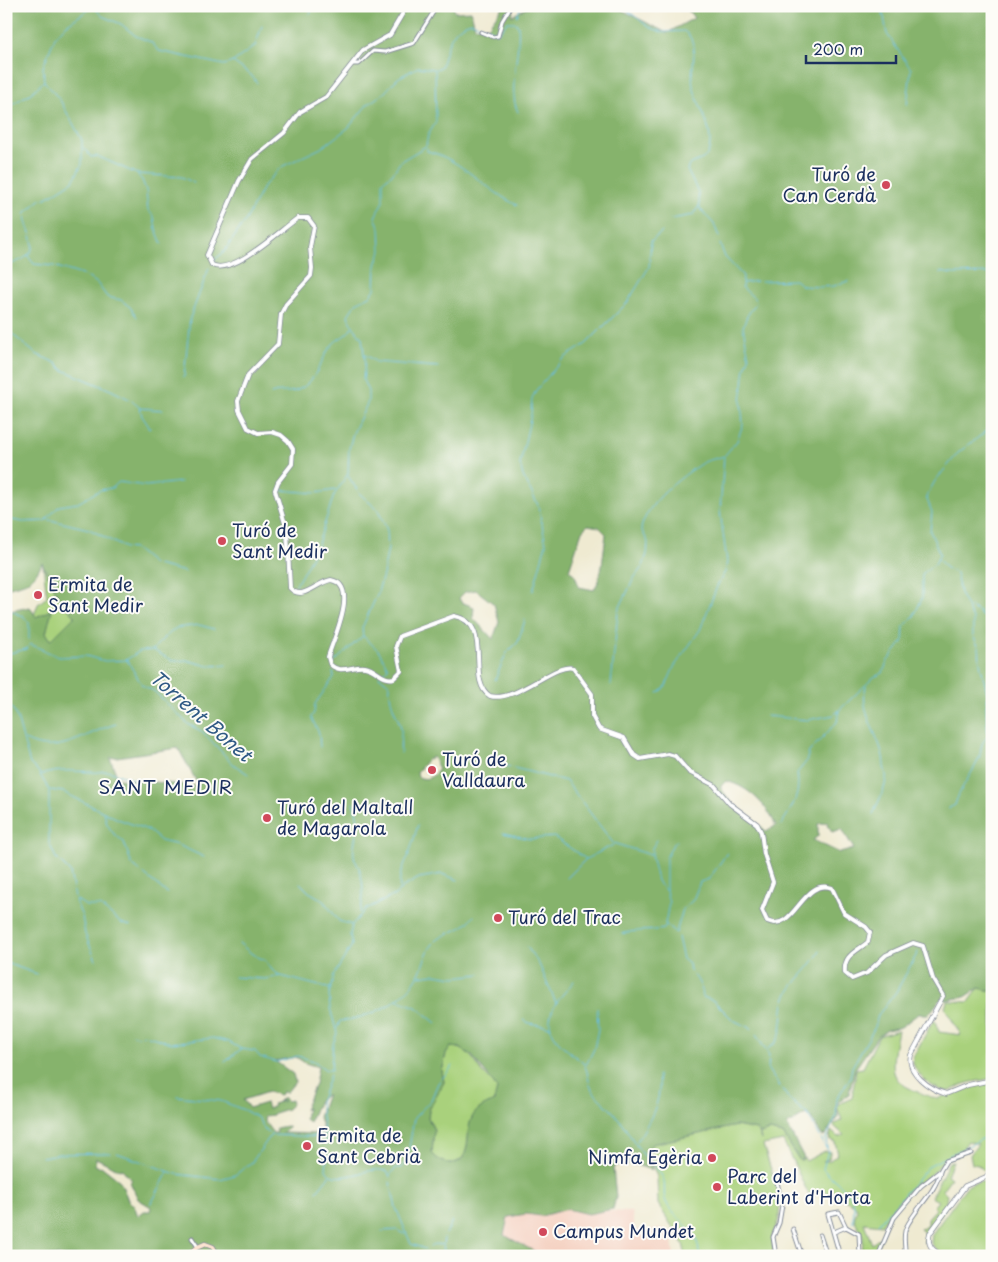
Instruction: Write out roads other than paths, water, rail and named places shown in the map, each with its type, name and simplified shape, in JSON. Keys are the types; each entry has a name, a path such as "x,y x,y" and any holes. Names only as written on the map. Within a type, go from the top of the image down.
{"main road":[{"path":"187,1256 199,1245 213,1247 216,1256"}],"street":[{"path":"407,6 390,35 365,48 326,97 300,112 284,133 252,159 238,181 207,257 212,266 222,267 248,255 298,218 306,217 313,224 310,247 311,276 286,304 281,314 278,344 248,375 240,391 238,406 248,428 258,433 272,432 281,435 293,449 292,464 278,482 276,490 287,530 290,588 296,593 304,593 330,580 337,582 344,590 344,602 328,657 330,664 339,670 365,667 386,678 394,678 401,670 396,646 400,636 454,616 465,620 475,633 481,685 490,696 497,697 519,691 563,667 574,668 592,694 592,716 600,729 624,738 634,755 640,759 668,754 675,756 689,772 714,784 730,804 757,824 761,832 764,854 773,879 772,890 762,907 762,914 766,920 776,923 785,920 808,894 827,887 834,890 846,915 868,929 870,934 868,942 853,951 846,961 845,972 848,977 857,978 886,955 916,943 924,949 933,979 942,993 941,1002 911,1057 910,1065 913,1072 946,1094 968,1085 992,1080"},
{"path":"353,64 359,64 373,51 384,52 414,43 437,6"},
{"path":"481,32 493,38 498,36 502,21 510,6"},
{"path":"905,1256 906,1228 928,1199 946,1161 971,1153"},
{"path":"943,1256 930,1246 930,1233 965,1186 986,1177 992,1170"},
{"path":"878,1256 894,1218 910,1202 921,1186 940,1171"},
{"path":"776,1256 773,1237 779,1223 782,1205 777,1182"},
{"path":"840,1256 828,1214 839,1212 846,1227"},
{"path":"834,1232 846,1227 855,1230 859,1235 860,1256"},
{"path":"793,1229 802,1256"},
{"path":"820,1234 827,1256"},
{"path":"192,1238 199,1245"}],"waterway":[{"path":"6,267 28,255 33,245 26,223 26,212 40,200 73,181 82,164 82,140 60,100 44,81 43,67 55,37 66,25 94,6"},
{"path":"310,14 314,6"},
{"path":"517,16 521,6"},
{"path":"882,6 887,34 911,69 907,105"},
{"path":"94,7 102,16 121,24 136,36 151,42 159,51 224,65 233,62 255,46 262,26"},
{"path":"627,10 649,27 662,32 684,31 692,42 694,49 693,86 708,128 710,145 707,156 689,165 687,170 698,192 700,209 714,224 719,237"},
{"path":"436,69 441,67 454,33 465,24 472,22 498,33 507,22 515,22"},
{"path":"516,23 518,26 518,36 514,93 518,112"},
{"path":"233,62 251,75 257,83"},
{"path":"213,261 224,252 247,218 263,187 281,167 321,148 348,128 367,105 384,93 398,78 418,67 434,69"},
{"path":"296,585 317,547 334,495 348,474 349,449 353,433 368,402 368,391 363,380 365,361 362,338 350,322 348,315 356,303 370,296 375,289 376,265 381,251 380,228 375,217 383,201 383,181 392,174 401,161 426,146 428,135 436,122 435,69"},
{"path":"6,108 31,93 44,81"},
{"path":"84,148 91,157 97,156 137,174 142,180 146,190 148,210 154,217 162,244"},
{"path":"427,148 427,151 440,155 463,168 495,192 517,205"},
{"path":"137,174 182,177 194,183"},
{"path":"671,219 693,215 699,206"},
{"path":"533,591 546,544 538,505 523,476 520,464 531,415 532,398 537,389 564,358 586,344 627,303 649,267 651,241 662,232"},
{"path":"720,244 725,257 743,276 742,287 755,299 756,303 747,316 743,327 749,358 745,368 741,401 743,424 737,441 725,455"},
{"path":"28,256 34,264 54,266 85,276 97,283 107,297 121,300 130,307 137,317"},
{"path":"184,377 190,318 209,268"},
{"path":"940,272 952,274 992,273"},
{"path":"761,281 795,280 803,286 820,287 834,286 848,281"},
{"path":"743,283 757,281"},
{"path":"271,394 295,391 310,382 332,345 352,327"},
{"path":"6,329 36,354 56,363 63,370 111,390 131,400 140,408 163,410"},
{"path":"364,354 376,362 438,367"},
{"path":"140,408 142,416 150,428"},
{"path":"767,716 807,720 834,715 874,677 883,673 887,662 903,641 904,626 913,618 922,598 922,574 935,564 940,554 930,531 932,512 926,497 935,481 959,452 992,427"},
{"path":"611,685 618,611 634,578 643,566 647,554 648,542 641,529 644,519 657,500 684,476 702,463 724,456"},
{"path":"658,693 665,688 674,667 700,630 718,584 725,572 727,562 720,511 724,457"},
{"path":"334,662 363,636 362,628 377,595 388,548 387,530 378,510 360,494 348,476"},
{"path":"6,519 23,522 45,521 59,506 78,503 100,490 112,488 119,482 146,486 181,482"},
{"path":"280,490 315,493 336,490"},
{"path":"46,519 89,529 125,548 135,549 153,564 185,572"},
{"path":"6,532 12,546 6,560"},
{"path":"938,559 946,568 956,573 960,593 973,619 973,636 979,647 980,663 988,696 986,707 988,737 982,744 979,758 955,805 949,808"},
{"path":"970,607 979,612 981,616 992,615"},
{"path":"6,608 24,617 29,623 29,640"},
{"path":"495,680 506,654 518,642 525,620"},
{"path":"126,660 140,651 153,650 176,628 199,625 214,629"},
{"path":"363,636 379,651 388,668 382,674"},
{"name":"Torrent Bonet","path":"6,654 26,649 30,644 59,657 86,656 105,661 127,660 142,685 154,691 188,724 203,732 233,764 248,774"},
{"path":"153,650 173,661 186,660 209,666 226,665"},
{"path":"320,747 319,733 311,717 314,713 315,704 334,677 333,672"},
{"path":"379,676 390,685 391,700 401,727 401,753"},
{"path":"866,686 865,708 880,746 886,776 884,788 873,815"},
{"path":"6,702 14,711 18,721 30,764 38,771 49,790 49,843 56,858 70,872 85,934 96,960"},
{"path":"781,825 797,795 797,773 806,762 809,752 837,722 839,711"},
{"path":"25,740 37,745 60,745 116,724"},
{"path":"506,766 566,781 613,843 651,855 657,881 666,891 669,903 665,924 676,933 683,909 693,900 700,882 709,879 727,853"},
{"path":"41,775 60,771 107,771 138,779"},
{"path":"50,790 63,792 118,819 148,830 161,841 178,845 204,857"},
{"path":"353,803 358,818 354,856 363,887 360,913"},
{"path":"104,812 107,824 113,833 124,842 132,865 167,893"},
{"path":"400,888 401,873 418,825"},
{"path":"503,833 530,839 554,837 586,859 613,845"},
{"path":"652,855 652,848 657,840"},
{"path":"666,891 666,858 674,842 677,841"},
{"path":"567,878 586,859"},
{"path":"148,1036 172,1043 213,1038 229,1042 241,1049 255,1051 260,1057 276,1062 298,1056 314,1061 326,1070 331,1070 333,1044 337,1033 330,1008 329,994 334,975 352,945 350,935 352,925 366,909 395,895 403,887 419,878 442,874 458,880"},
{"path":"300,883 309,892 323,900 339,921 352,925"},
{"path":"77,900 86,906 100,906 121,923 130,926"},
{"path":"337,1028 340,1021 375,1012 397,999 414,982 433,944 441,937 464,926 474,916"},
{"path":"622,934 664,929 666,925"},
{"path":"678,937 683,959 689,964 690,971 701,987 703,997 714,1001 733,1020 748,1027 756,1035 769,1055 768,1070 789,1099 808,1115 828,1151 823,1169 846,1190 852,1200 854,1208 853,1222"},
{"path":"239,943 252,954 266,961 272,970 281,976 331,989"},
{"path":"527,947 539,964 556,1003"},
{"path":"767,1050 775,1043 781,1032 786,997 793,985 820,951"},
{"path":"827,1148 826,1138 836,1117 837,1098 850,1078 852,1067 875,1027 878,1015 896,992 918,952"},
{"path":"6,963 37,974"},
{"path":"419,976 434,974 454,977 480,974"},
{"path":"234,977 265,979 280,976"},
{"path":"574,981 553,1008 550,1019 552,1033 561,1044 583,1063 593,1091 618,1118 638,1148 659,1172 664,1182 666,1202 696,1238 699,1256"},
{"path":"396,999 416,1007 436,1023"},
{"path":"586,1065 594,1049 598,1029 597,1008"},
{"path":"524,1020 529,1023 551,1027"},
{"path":"131,1034 144,1035"},
{"path":"225,1062 241,1049"},
{"path":"390,1175 396,1168 403,1167 407,1161 414,1118 431,1100 438,1083 453,1066"},
{"path":"326,1145 320,1103 330,1075"},
{"path":"637,1141 654,1111 659,1089 658,1075"},
{"path":"177,1096 221,1101 244,1110 258,1118 265,1130 271,1134"},
{"path":"878,1224 930,1165 982,1139 992,1122"},
{"path":"117,1153 176,1174 220,1179 235,1175 252,1162 271,1135 324,1137"},
{"path":"327,1151 326,1170 330,1175 337,1177 381,1170 388,1172 390,1177"},
{"path":"42,1157 58,1154 110,1153"},
{"path":"151,1204 168,1172"},
{"path":"317,1191 329,1176"},
{"path":"390,1182 396,1208 411,1244 425,1249"},
{"path":"446,1234 452,1221"},
{"path":"382,1231 397,1230 405,1234"},
{"path":"443,1245 444,1238"},
{"path":"430,1247 435,1244 443,1245 445,1256"}],"place":[{"name":"Turó de Can Cerdà","path":"886,185"},
{"name":"Turó de Sant Medir","path":"222,541"},
{"name":"Ermita de Sant Medir","path":"38,595"},
{"name":"Turó de Valldaura","path":"432,770"},
{"name":"Turó del Maltall de Magarola","path":"267,818"},
{"name":"Turó del Trac","path":"498,918"},
{"name":"Ermita de Sant Cebrià","path":"307,1146"},
{"name":"Nimfa Egèria","path":"712,1158"},
{"name":"Parc del Laberint d'Horta","path":"717,1187"},
{"name":"Campus Mundet","path":"543,1232"}],"district":[{"name":"SANT MEDIR","path":"166,787"}]}
